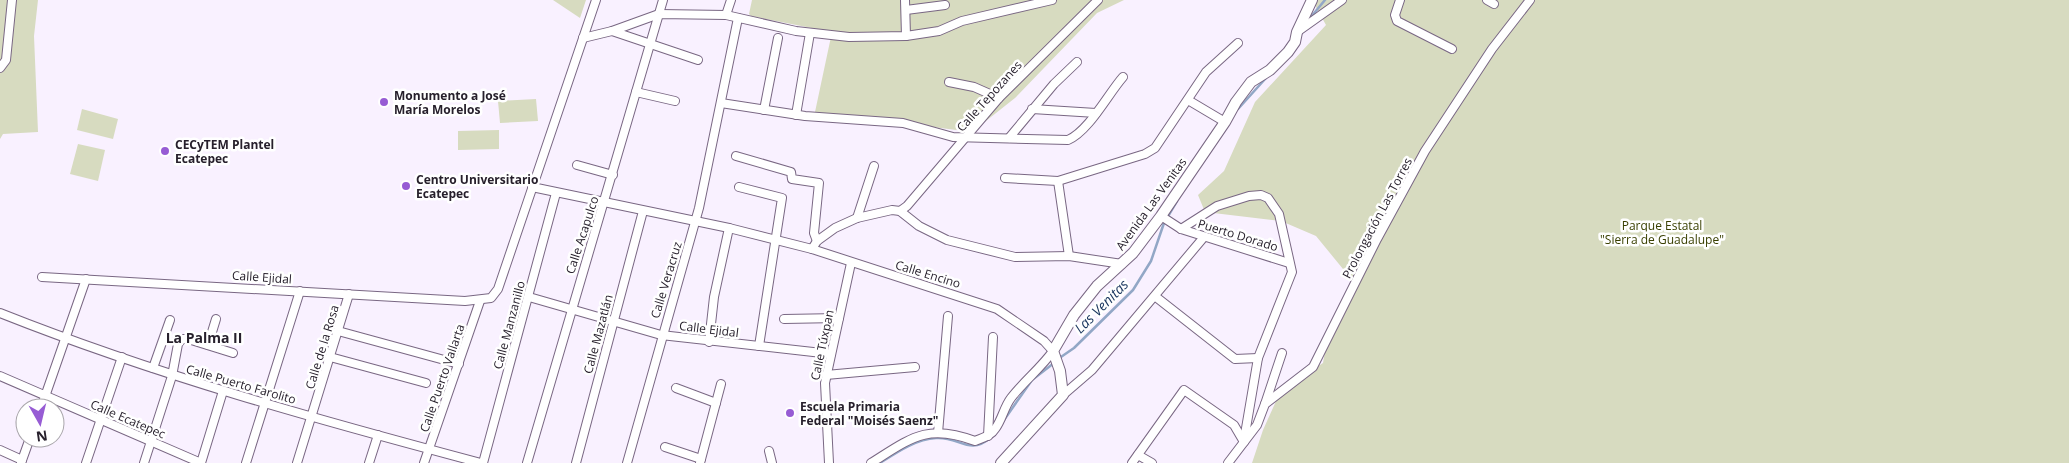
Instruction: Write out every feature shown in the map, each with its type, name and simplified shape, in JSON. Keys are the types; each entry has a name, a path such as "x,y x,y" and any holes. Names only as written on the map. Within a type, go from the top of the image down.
{"main road":[{"name":"Avenida Las Venitas","path":"1056,357 1074,315 1097,286 1122,264 1164,218 1236,102 1251,82 1270,70 1288,52 1295,42 1312,0"},
{"path":"1005,462 1063,395 1056,357"}],"street":[{"path":"0,68 6,60 12,0"},
{"path":"480,301 491,298 498,289 596,0"},
{"name":"Calle Acapulco","path":"527,463 571,309 605,203 663,0"},
{"path":"726,15 731,0"},
{"path":"905,0 906,36"},
{"path":"583,38 612,31 659,14 726,15 810,33 849,37 906,36 939,31 962,21 1052,0"},
{"name":"Calle Tepozanes","path":"900,211 907,206 999,98 1098,0"},
{"path":"1298,31 1342,0"},
{"path":"1400,0 1395,15 1397,21 1452,49"},
{"name":"Prolongación Las Torres","path":"1228,463 1256,425 1265,404 1313,367 1377,239 1425,151 1492,49 1530,0"},
{"path":"906,10 945,6"},
{"name":"Calle Veracruz","path":"627,463 661,335 695,222 738,18"},
{"path":"612,31 698,60"},
{"path":"796,115 810,33"},
{"path":"764,110 778,38"},
{"path":"1005,178 1058,181 1146,154 1155,148 1206,72 1238,43"},
{"path":"1008,138 1032,109 1077,62"},
{"path":"721,103 796,115 903,123 953,137 1068,140 1076,136 1106,103 1123,77"},
{"path":"950,82 974,87 999,98"},
{"path":"636,92 674,101"},
{"path":"1188,100 1225,122"},
{"path":"1032,109 1096,113"},
{"path":"736,156 791,172 792,179 819,183 814,233 817,241"},
{"path":"577,165 613,175"},
{"path":"858,218 874,166"},
{"path":"1058,181 1069,256"},
{"name":"Calle Encino","path":"532,187 776,239 997,309 1044,341 1056,357"},
{"path":"739,187 782,198 759,346"},
{"name":"Calle Manzanillo","path":"482,463 556,193"},
{"name":"Puerto Dorado","path":"1181,229 1217,206 1261,195 1268,198 1279,214 1292,272 1258,358"},
{"path":"812,249 817,241 835,228 858,218 892,210 900,211 919,226 947,240 1014,257 1069,256 1122,264"},
{"name":"Calle Mazatlán","path":"576,463 643,211"},
{"name":"Puerto Dorado","path":"1164,218 1181,229 1289,263"},
{"path":"709,342 714,297 729,228"},
{"path":"1063,395 1092,370 1156,297 1204,237"},
{"name":"Calle Túxpan","path":"829,463 825,383 851,263"},
{"name":"Calle Ejidal","path":"42,277 480,301"},
{"path":"45,396 86,279"},
{"path":"246,463 300,291"},
{"name":"Calle de la Rosa","path":"297,463 349,294"},
{"name":"Calle Ejidal","path":"529,297 661,335 709,342 831,354"},
{"path":"1156,297 1235,359 1243,361 1258,358 1244,442"},
{"name":"Calle Puerto Vallarta","path":"424,463 480,301"},
{"name":"Calle Puerto Farolito","path":"0,312 64,338 172,376 482,463"},
{"path":"938,433 948,316"},
{"path":"784,319 839,318"},
{"path":"208,345 216,319"},
{"path":"153,368 170,320"},
{"path":"338,331 459,364"},
{"path":"871,463 918,436 952,433 975,441 988,436 994,338"},
{"path":"144,463 172,376 178,344 182,339 233,353"},
{"path":"1265,404 1282,353"},
{"path":"86,463 99,419 122,357"},
{"path":"330,357 426,383"},
{"name":"Avenida Las Venitas","path":"988,436 995,430 1009,401 1020,386 1042,366 1056,357"},
{"path":"826,375 914,366"},
{"name":"Calle Ecatepec","path":"0,376 201,463"},
{"path":"665,447 700,461 721,384"},
{"path":"676,388 716,403"},
{"path":"1132,463 1184,390 1234,425 1244,442"},
{"path":"201,463 223,391"},
{"path":"369,463 378,435"},
{"path":"0,450 22,461 27,448"},
{"path":"769,451 772,463"},
{"path":"1138,455 1152,463"}],"green space":[{"path":"0,0 38,0 34,36 38,132 3,134 0,139"},
{"path":"553,0 586,0 580,18"},
{"path":"752,0 1124,0 1097,13 1015,98 972,132 815,112 832,32 751,16 749,14"},
{"name":"Parque Estatal \"Sierra de Guadalupe\"","path":"1312,0 2069,0 2069,463 1252,463 1263,430 1281,390 1323,363 1325,351 1352,296 1352,280 1316,236 1281,221 1205,212 1198,195 1224,171 1255,102 1326,25"},
{"path":"536,99 538,121 500,123 498,101"},
{"path":"82,109 118,119 113,139 77,130"},
{"path":"499,130 499,149 458,150 458,131"},
{"path":"78,144 105,150 98,181 70,174"}],"waterway":[{"name":"Las Venitas","path":"1310,18 1325,0"},
{"name":"Las Venitas","path":"1238,109 1266,78"},
{"name":"Las Venitas","path":"1058,359 1074,348 1133,290 1151,261 1164,223 1177,201"},
{"name":"Las Venitas","path":"1004,420 1032,380 1054,363"},
{"name":"Las Venitas","path":"880,463 907,447 929,439 944,438 964,444 976,445 990,438"}],"place":[{"name":"Monumento a José María Morelos","path":"384,102"},
{"name":"CECyTEM Plantel Ecatepec","path":"165,151"},
{"name":"Centro Universitario Ecatepec","path":"406,186"},
{"name":"Escuela Primaria Federal \"Moisés Saenz\"","path":"790,413"}],"district":[{"name":"La Palma II","path":"204,337"}]}
